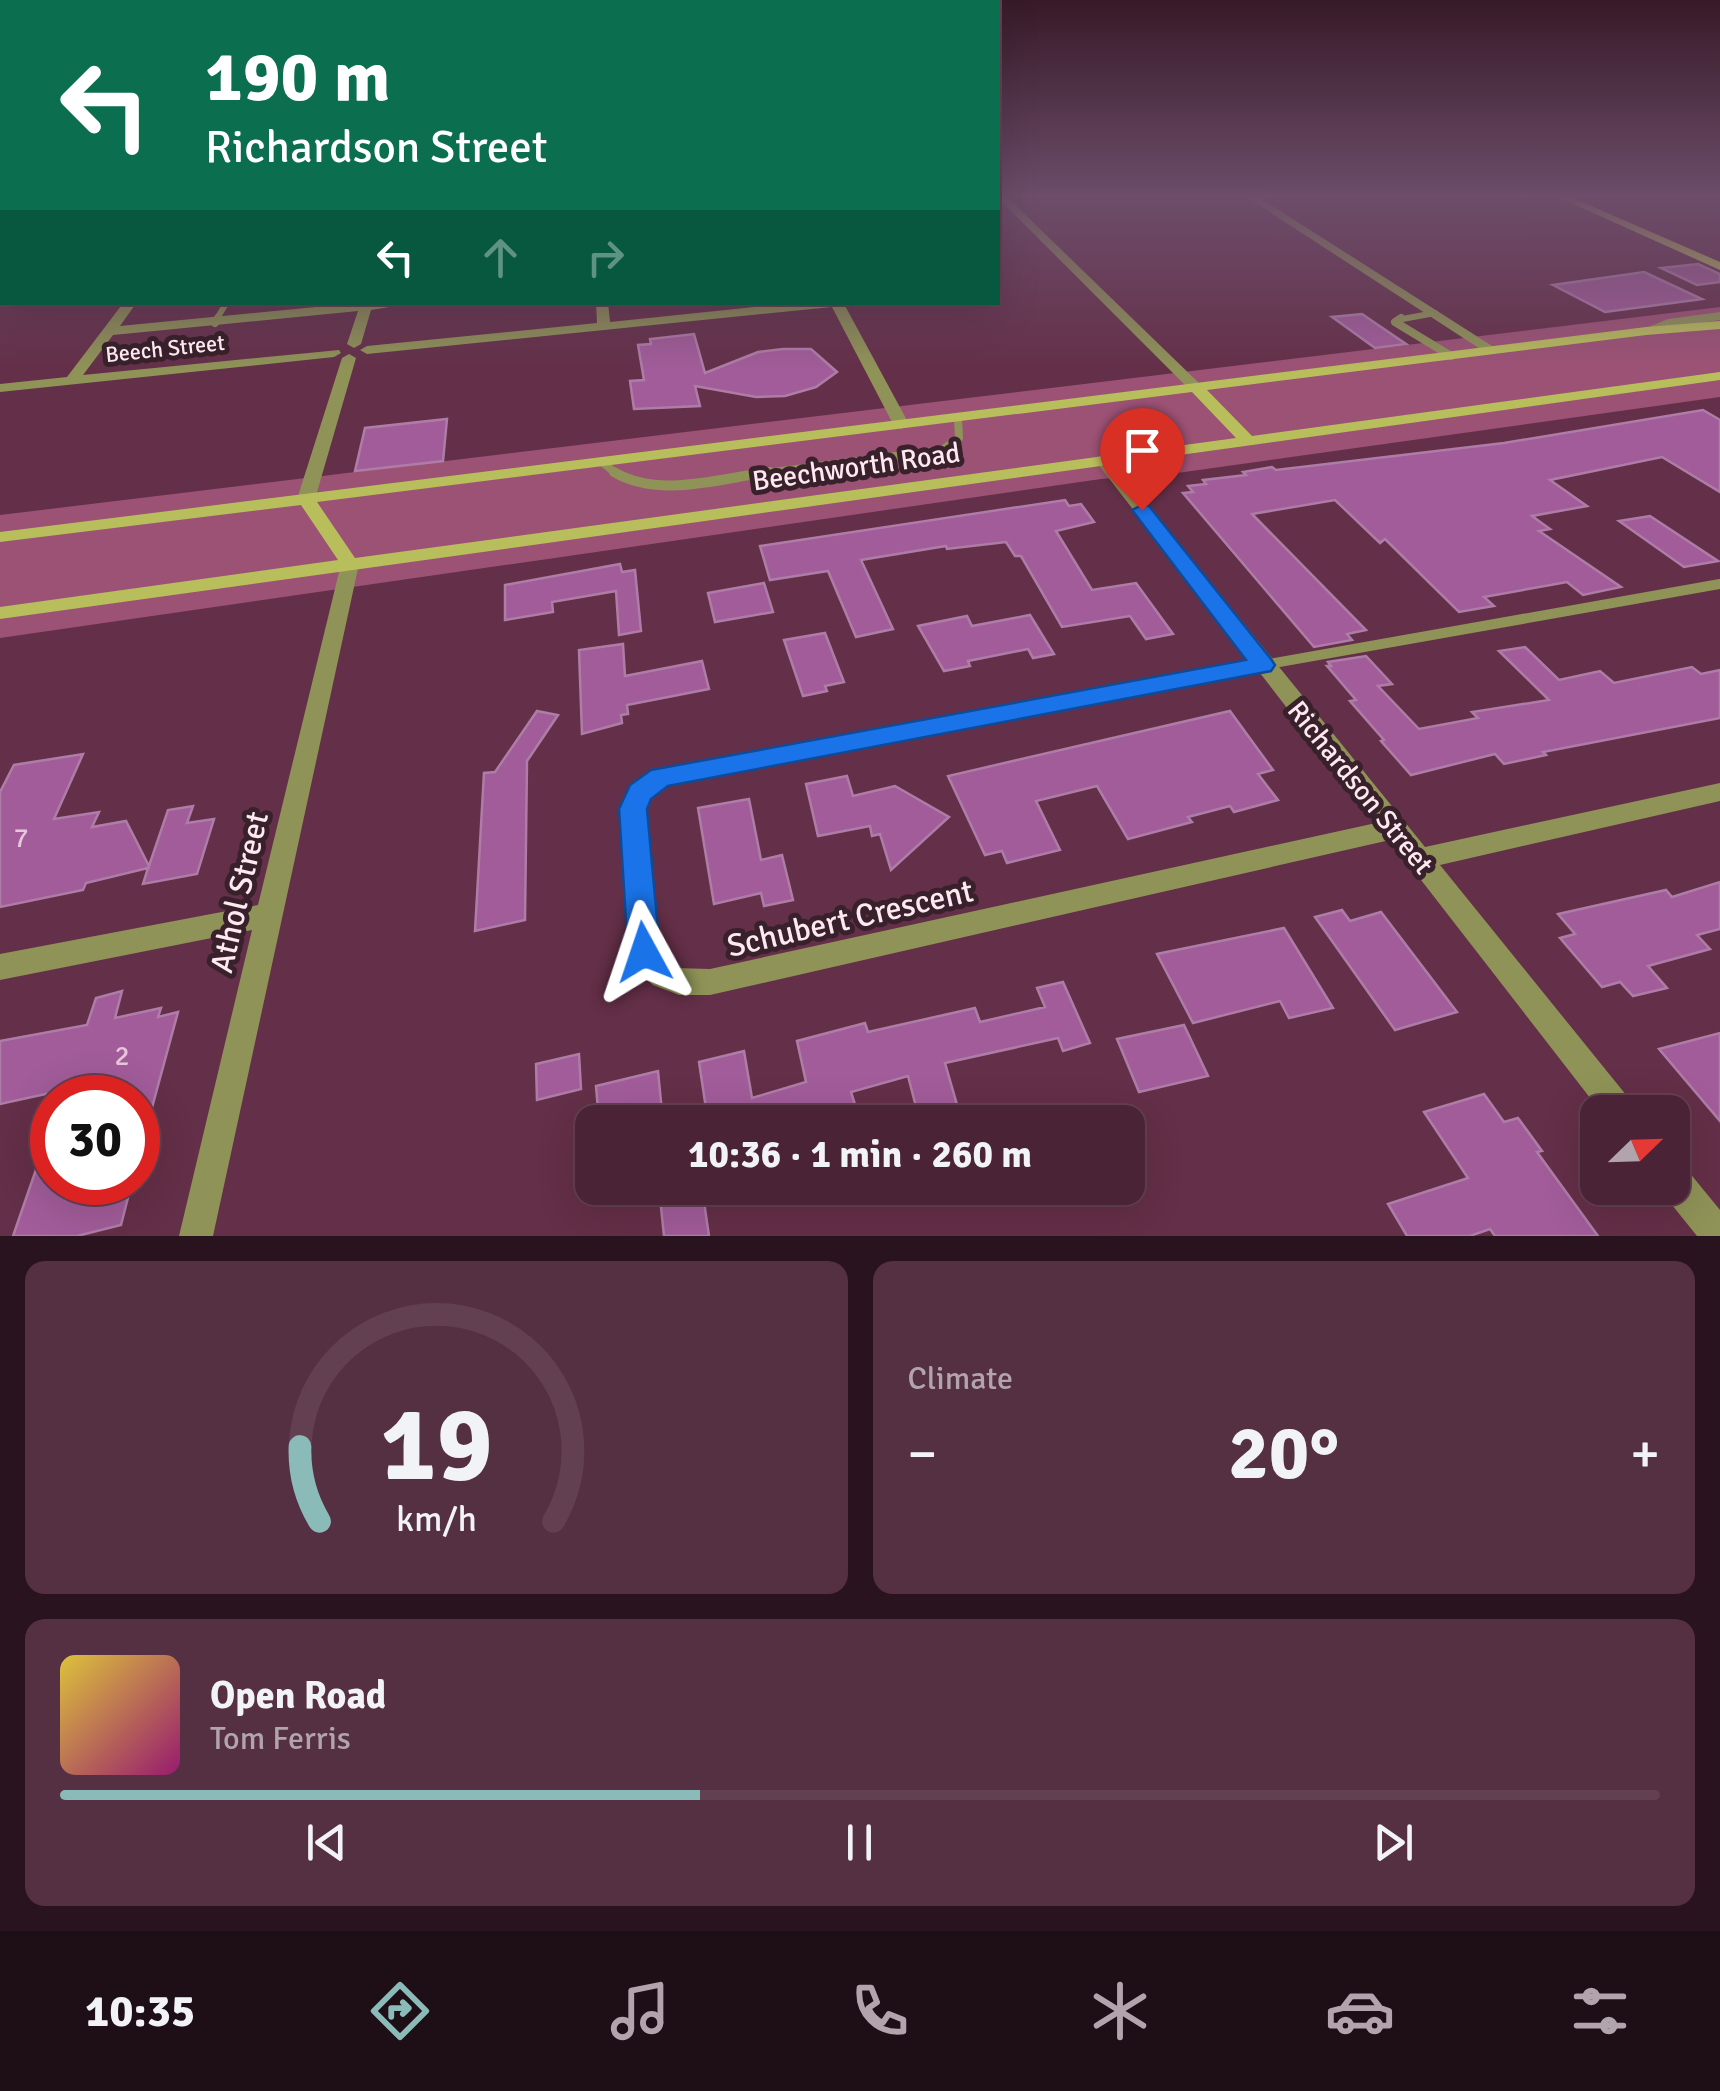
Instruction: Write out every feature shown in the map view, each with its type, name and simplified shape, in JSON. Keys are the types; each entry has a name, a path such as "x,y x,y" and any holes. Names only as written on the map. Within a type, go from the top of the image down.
{"main road":[{"path":"1696,256 1720,266"},
{"name":"Beechworth Road","path":"0,537 1646,331 1720,325"},
{"name":"Beechworth Road","path":"0,613 1720,376"},
{"path":"1196,388 1247,440"},
{"path":"306,499 350,564"}],"street":[{"path":"1061,256 1196,388"},
{"path":"1344,256 1493,351"},
{"path":"72,380 129,305"},
{"path":"110,331 215,323 338,306 384,305"},
{"path":"602,305 604,326"},
{"name":"Beech Street","path":"0,388 816,305"},
{"path":"837,305 901,424"},
{"path":"306,499 365,308"},
{"name":"Beechworth Road","path":"1646,331 1668,323 1720,316"},
{"name":"Richardson Street","path":"1103,460 1606,1095"},
{"name":"Athol Street","path":"196,1236 350,564"},
{"name":"Schubert Crescent","path":"1263,665 660,777 639,793 633,809 644,952 649,964 674,983 710,982 1396,829"},
{"path":"1418,860 1720,792"},
{"path":"0,967 270,915"},
{"path":"1690,1200 1719,1236"}],"lane":[{"path":"215,323 224,305"},
{"path":"1435,313 1402,317 1395,322 1451,356"},
{"path":"603,462 614,475 664,486 942,450 954,446 960,438 963,428 958,418"},
{"path":"1263,665 1720,584"}],"shaded area":[{"path":"1720,307 1720,397 1163,475 1101,479 0,638 0,515"}],"building":[{"path":"1698,264 1720,274 1720,282 1697,285 1661,268"},
{"path":"1644,272 1702,299 1605,312 1553,285"},
{"path":"1362,314 1406,344 1375,348 1332,317"},
{"path":"694,334 705,373 758,352 783,349 811,349 837,372 816,387 785,396 756,397 695,386 700,406 634,409 630,381 644,380 638,345 651,344 650,339"},
{"path":"1703,410 1720,420 1720,492 1662,457 1550,480 1587,506 1532,516 1550,529 1539,531 1621,587 1583,595 1567,582 1484,597 1494,606 1459,612 1385,539 1380,543 1335,500 1252,514 1366,630 1347,634 1352,640 1314,647 1183,493 1193,492 1188,486 1206,484 1203,480 1246,475 1243,472 1272,467 1276,470 1504,443"},
{"path":"447,419 443,461 355,471 365,428"},
{"path":"1065,500 1069,506 1081,504 1094,522 1056,531 1092,590 1136,583 1173,634 1146,639 1130,616 1062,627 1021,556 1015,556 1006,542 947,549 946,546 861,560 893,629 856,637 828,571 770,580 760,546"},
{"path":"1650,516 1718,561 1684,567 1619,521"},
{"path":"620,564 622,572 635,570 641,631 619,635 616,591 552,602 553,612 505,620 505,585"},
{"path":"764,583 773,612 715,622 708,593"},
{"path":"1030,615 1054,654 1033,658 1028,649 968,661 970,666 944,671 918,626 967,616 972,626"},
{"path":"825,633 844,682 825,686 827,691 803,696 784,640"},
{"path":"623,644 625,676 702,661 709,689 627,705 628,714 621,715 622,723 582,734 579,650"},
{"path":"1525,647 1559,680 1600,671 1614,683 1692,667 1701,674 1720,670 1720,718 1543,752 1546,755 1504,764 1495,754 1411,775 1350,701 1356,700 1327,666 1331,666 1328,662 1366,656 1392,684 1378,686 1419,729 1478,718 1472,712 1549,700 1499,651"},
{"path":"537,711 558,715 527,761 525,920 475,931 484,773 495,772"},
{"path":"1230,711 1273,770 1258,774 1278,800 1234,812 1230,806 1188,817 1192,822 1128,839 1097,786 1036,801 1060,850 1007,863 1002,851 985,855 948,776"},
{"path":"83,754 54,819 99,812 92,827 126,821 149,866 168,810 193,806 187,823 214,819 197,874 143,884 148,868 86,883 83,890 0,907 0,792 14,765"},
{"path":"847,776 853,796 895,786 949,817 891,870 880,834 872,836 870,826 818,836 806,784"},
{"path":"749,799 761,860 782,855 793,900 764,906 761,893 714,904 698,808"},
{"path":"1720,882 1720,929 1697,935 1710,949 1648,966 1667,988 1633,996 1620,982 1602,987 1560,938 1575,934 1558,914 1666,890 1672,897"},
{"path":"1342,910 1350,921 1381,912 1457,1012 1395,1030 1315,917"},
{"path":"1284,928 1333,1008 1289,1018 1280,1001 1193,1023 1157,954"},
{"path":"1063,982 1090,1043 1063,1051 1058,1038 945,1063 957,1105 916,1105 908,1076 851,1092 855,1105 705,1105 699,1062 744,1051 752,1098 806,1082 797,1041 865,1023 868,1032 975,1008 980,1022 1045,1007 1037,988"},
{"path":"122,991 115,1018 161,1008 158,1017 178,1012 160,1078 160,1075 30,1075 30,1097 0,1104 0,1041 87,1025 96,998"},
{"path":"1184,1025 1208,1076 1139,1092 1117,1039"},
{"path":"1720,1033 1720,1121 1659,1049"},
{"path":"579,1054 581,1089 537,1100 536,1064"},
{"path":"658,1071 661,1105 598,1105 596,1086"},
{"path":"1484,1094 1504,1122 1518,1118 1542,1151 1537,1152 1598,1236 1495,1236 1490,1229 1470,1236 1407,1236 1388,1204 1468,1178 1424,1112"},
{"path":"30,1187 30,1205 126,1205 121,1225 77,1236 13,1236"},
{"path":"661,1205 704,1205 709,1236 664,1236"}],"route":[{"path":"644,952 632,818 639,793 660,777 1263,665 1142,510"}]}
